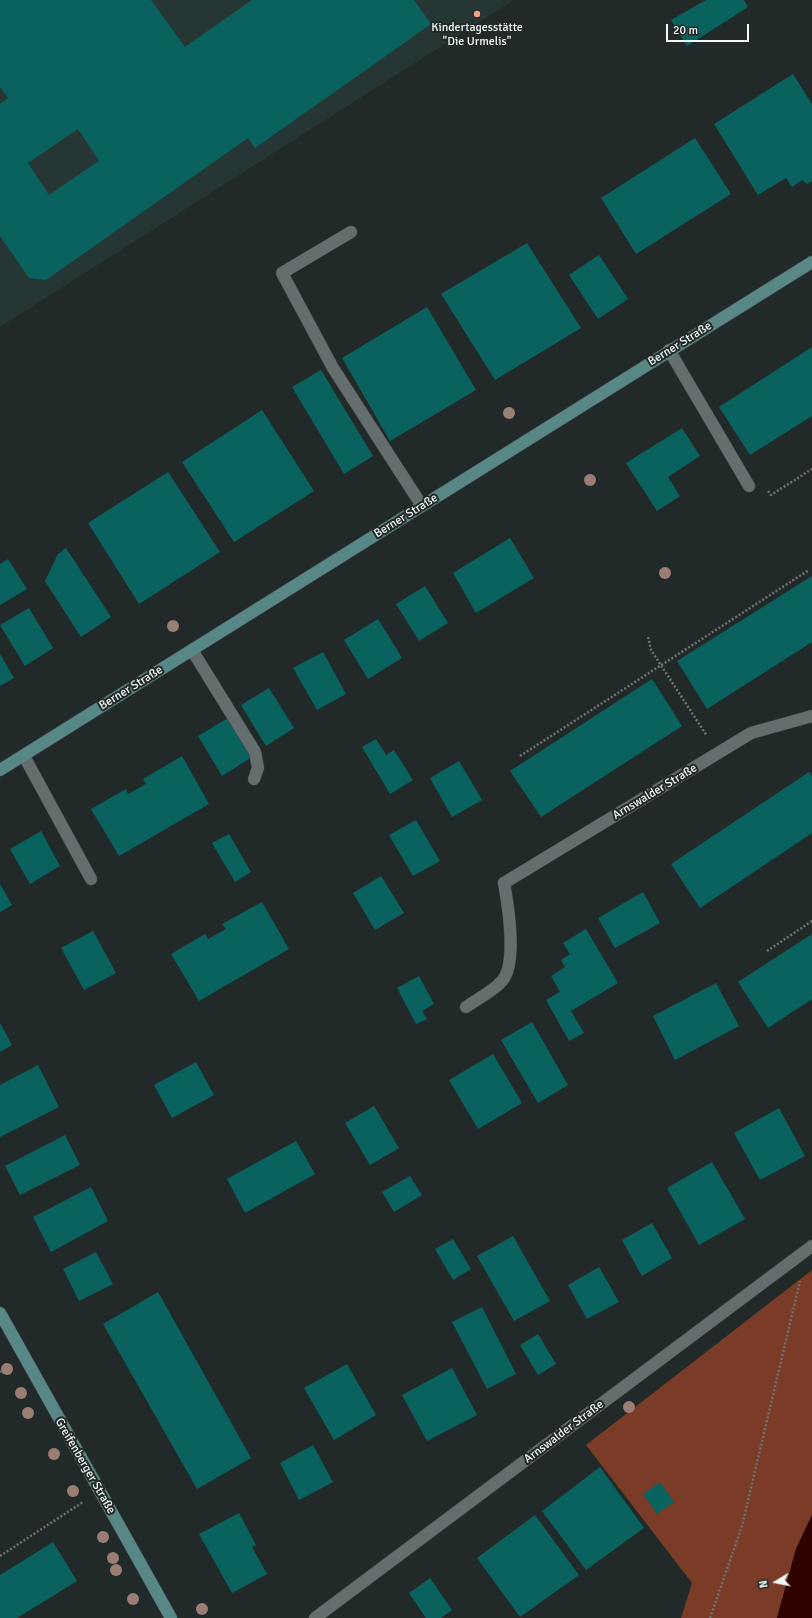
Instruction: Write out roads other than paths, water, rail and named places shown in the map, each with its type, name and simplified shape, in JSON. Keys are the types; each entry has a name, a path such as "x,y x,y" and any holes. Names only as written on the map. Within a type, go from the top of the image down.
{"main road":[{"name":"Berner Straße","path":"0,770 669,350 812,262"},
{"name":"Greifenberger Straße","path":"0,1313 171,1618"}],"street":[{"path":"351,232 282,273 333,368 422,506"},
{"path":"669,350 749,486"},
{"path":"192,650 255,752 258,768 254,779"},
{"name":"Arnswalder Straße","path":"466,1007 502,982 511,959 510,914 504,884 751,733 812,716"},
{"path":"24,756 91,879"},
{"name":"Arnswalder Straße","path":"315,1618 810,1248"}],"place":[{"name":"Kindertagesstätte \"Die Urmelis\"","path":"477,14"}]}
